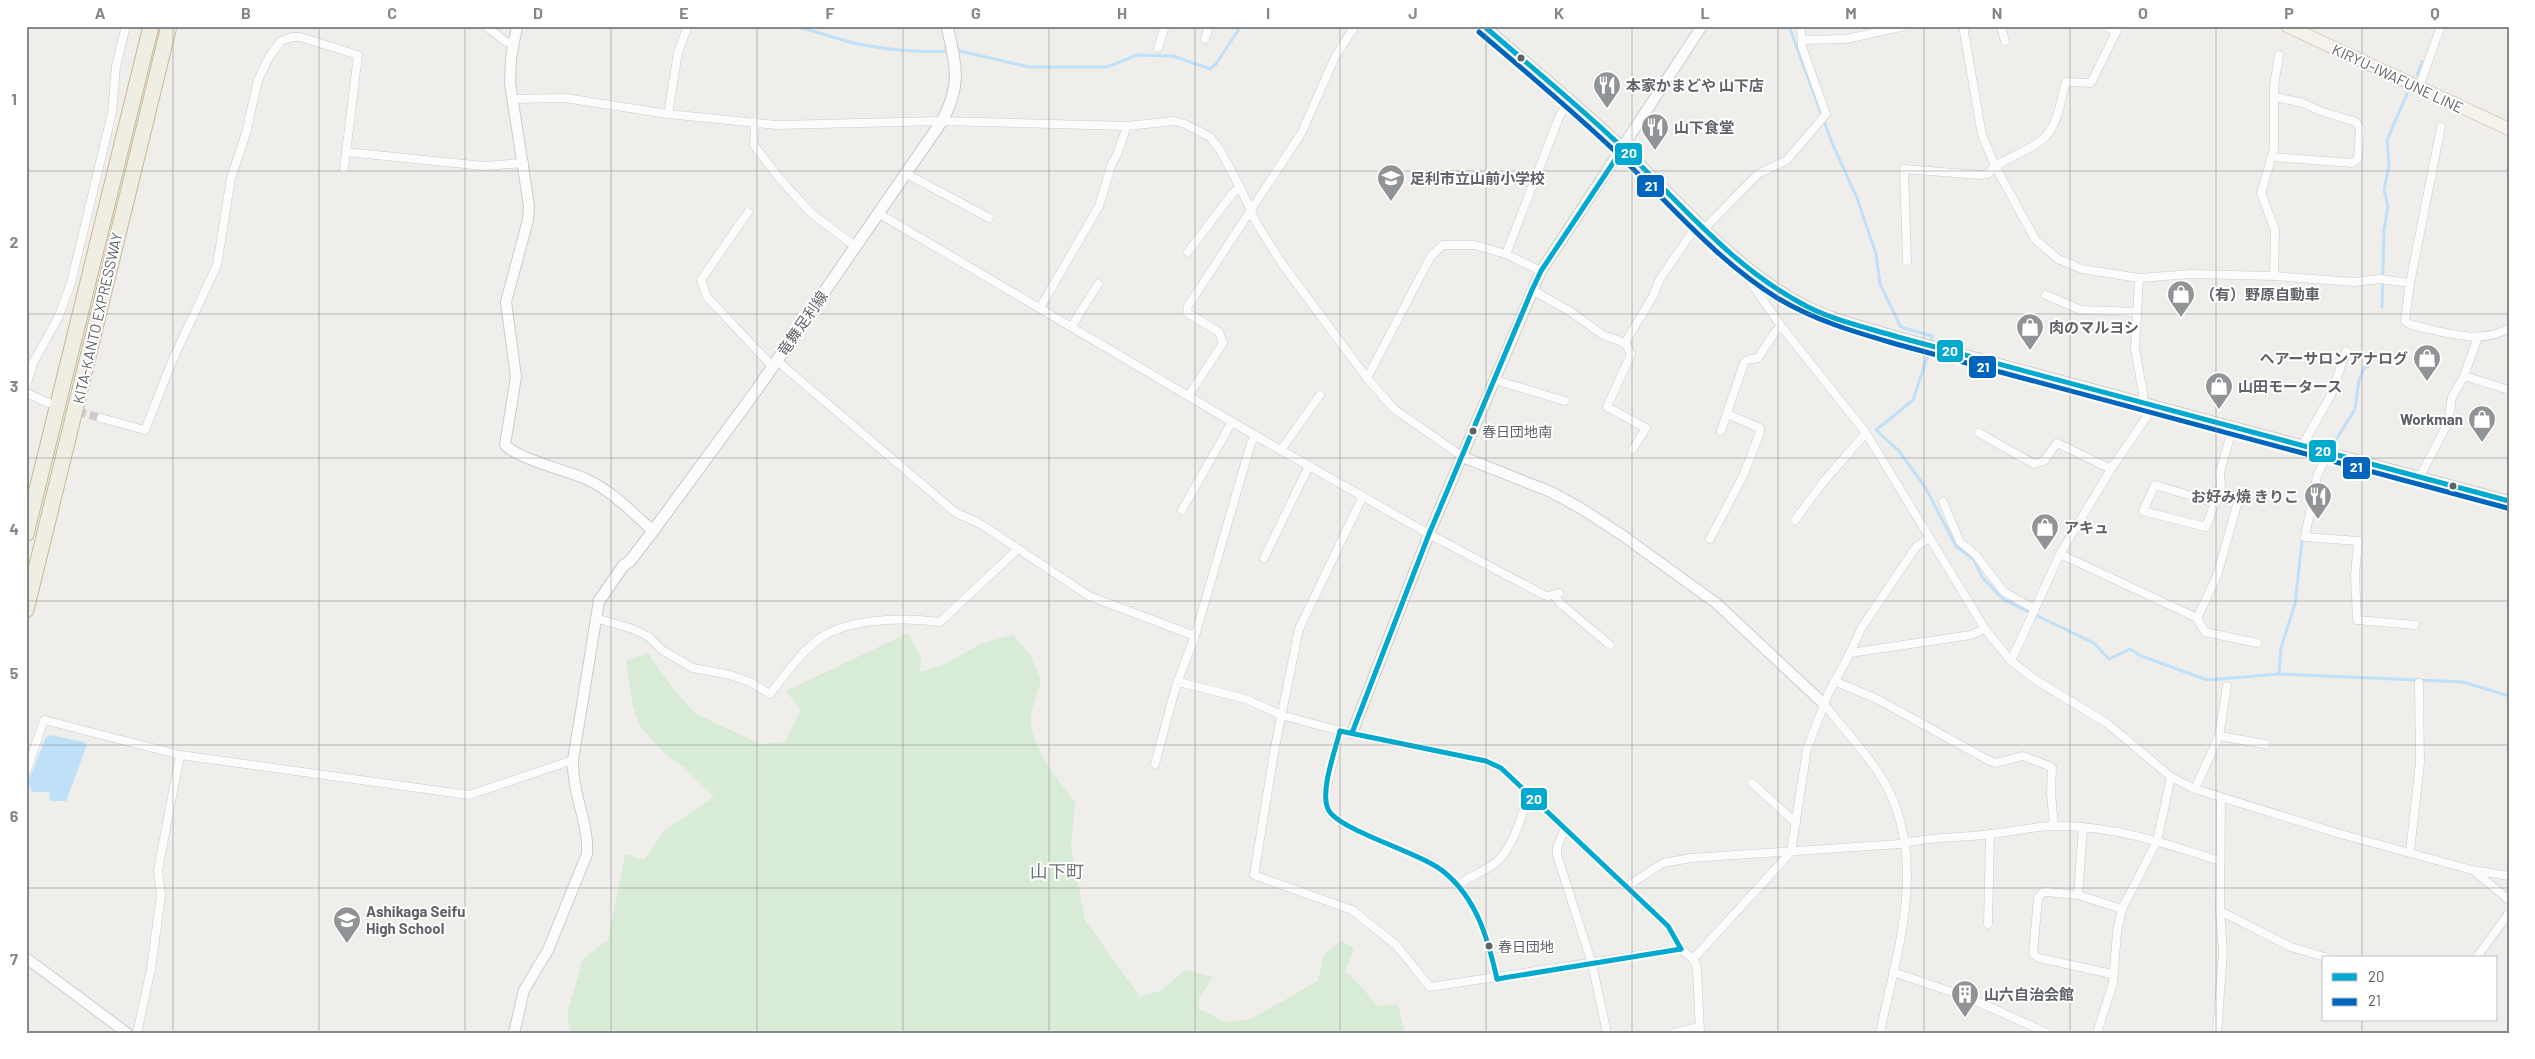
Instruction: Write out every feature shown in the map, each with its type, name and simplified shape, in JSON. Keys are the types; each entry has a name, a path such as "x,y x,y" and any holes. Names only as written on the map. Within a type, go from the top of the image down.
{"highway":[{"name":"KITA-KANTO EXPRESSWAY","path":"26,534 151,26"},
{"name":"KITA-KANTO EXPRESSWAY","path":"26,610 169,26"}],"main road":[{"name":"竜舞足利線","path":"599,602 623,566 630,561 653,531 774,363 942,121 956,90 954,57 947,26"},
{"name":"KIRYU-IWAFUNE LINE","path":"2287,26 2509,129"}],"street":[{"path":"26,387 33,363 58,318 71,283 105,146 112,113 116,66 126,26"},
{"path":"486,26 506,42 513,44"},
{"path":"516,26 510,70 512,99 524,163 529,206 528,220 506,302 516,377 505,444 519,454 587,480 604,490 653,531"},
{"path":"668,114 678,52 688,26"},
{"path":"1158,48 1165,26"},
{"path":"1205,38 1209,26"},
{"path":"1189,395 1223,342 1219,332 1186,314 1188,306 1302,132 1335,57 1355,26"},
{"path":"1484,26 1623,148 1732,254 1791,297 1836,319 2509,502"},
{"path":"1352,733 1429,534 1541,271 1702,26"},
{"path":"1625,343 1654,296 1660,279 1702,225 1758,174 1787,160 1826,114 1802,40 1802,26"},
{"path":"1802,40 1846,39 1905,26"},
{"path":"1963,26 1982,135 1995,166 2035,239 2045,250 2082,269 2139,278 2192,274 2274,276 2354,282 2380,279 2410,282"},
{"path":"2001,26 2005,42"},
{"path":"1907,261 1904,169 1988,174 1995,166 2045,137 2052,128 2066,82 2091,83 2117,29 2106,26"},
{"path":"2419,87 2441,26"},
{"path":"101,418 144,430 169,367 217,265 232,178 246,133 258,80 274,48 286,37 300,37 358,55 344,170"},
{"path":"2274,276 2275,230 2261,193 2273,157 2275,97 2279,55"},
{"path":"2273,157 2356,162 2358,160 2360,129 2356,122 2303,104 2275,97"},
{"path":"512,99 565,98 668,114 812,126 942,121 1126,126 1174,121 1198,130 1210,137 1220,150 1240,187 1257,224 1283,265 1367,378 1394,409 1463,457 1551,492 1582,509 1622,535 1722,608 1824,704 1886,786 1896,810 1905,843 1908,891 1880,1033"},
{"path":"1506,254 1560,115 1570,100"},
{"path":"754,122 754,145 780,179 811,213 855,246"},
{"path":"1040,308 1100,206 1112,163 1117,155 1126,126"},
{"path":"2441,127 2404,314 2405,321 2411,325 2478,337 2498,335 2509,328"},
{"path":"346,152 470,165 500,166 524,163"},
{"path":"905,173 989,218"},
{"path":"1188,252 1232,194 1240,187"},
{"path":"748,212 701,280 707,297 774,363 956,513 979,522 1089,596 1195,636"},
{"path":"878,213 1256,436 1429,534 1544,595 1556,594 1561,604 1610,645"},
{"path":"1367,378 1431,256 1443,245 1475,245 1506,254 1541,271"},
{"path":"1732,254 1737,265 1781,326 1866,433 1985,629 2011,661 2036,680 2108,724 2171,777 2195,789 2337,833 2410,851 2472,870 2509,876"},
{"path":"2011,661 2060,554 2111,469 2150,412 2143,393 2135,349 2139,278"},
{"path":"1072,326 1098,284"},
{"path":"1532,290 1571,312 1602,335 1625,343 1631,354 1607,407 1646,428 1633,449"},
{"path":"2046,295 2081,310 2137,312"},
{"path":"1721,430 1744,363 1747,360 1758,358 1774,332 1781,326"},
{"path":"2420,478 2448,423 2452,397 2464,376 2478,337"},
{"path":"2302,446 2331,395 2346,351"},
{"path":"2464,376 2509,390"},
{"path":"1495,380 1565,401"},
{"path":"26,393 49,403"},
{"path":"1281,450 1320,395"},
{"path":"1710,539 1744,474 1760,432 1760,428 1727,414"},
{"path":"1182,510 1232,422"},
{"path":"2215,504 2154,485 2143,511 2206,527 2215,504 2222,486 2220,472 2233,427"},
{"path":"1795,520 1844,455 1866,433"},
{"path":"1979,433 2034,464 2044,460 2058,443 2111,469"},
{"path":"1155,764 1176,686 1195,636 1251,443 1256,436"},
{"path":"2328,453 2317,476 2306,537 2358,541 2354,575 2357,620 2415,624"},
{"path":"1264,558 1309,466"},
{"path":"2197,618 2217,576 2240,494"},
{"path":"1363,496 1302,620 1281,715 1254,875 1352,910 1396,945 1430,987 1497,979 1681,949"},
{"path":"1943,502 1960,542 1975,554 2004,592 2035,609"},
{"path":"1692,959 1791,852 1807,749 1834,681 1862,627 1916,547 1929,538"},
{"path":"595,618 633,629 649,637 662,650 693,668 730,675 750,682 770,694 798,658 821,638 868,622 894,618 940,622 1018,549"},
{"path":"2060,554 2197,618 2205,632 2257,642"},
{"path":"514,1033 524,990 548,950 587,854 588,841 574,786 573,760 599,602"},
{"path":"1850,653 1972,635 1985,629"},
{"path":"1834,681 1878,700 1988,760 1996,763 2013,757 2023,756 2052,767 2051,794 2054,826"},
{"path":"1179,682 1246,699 1281,715 1340,731 1486,761 1501,768 1668,926 1681,949 1692,959 1698,972 1700,1030 1673,1033"},
{"path":"2410,851 2420,763 2422,712 2420,683"},
{"path":"2195,789 2218,736 2227,686"},
{"path":"26,773 44,720 180,755 468,795 482,792 563,761 573,760"},
{"path":"1340,731 1325,800 1332,816 1366,835 1430,862 1457,886 1469,900 1484,928 1497,979"},
{"path":"2218,736 2265,744"},
{"path":"137,1033 151,969 161,895 158,870 180,755"},
{"path":"2097,1033 2113,983 2112,974 2117,932 2122,909 2157,840 2171,777"},
{"path":"1752,783 1796,823"},
{"path":"1457,886 1496,863 1502,857 1518,828 1529,794"},
{"path":"2217,1033 2223,952 2220,911 2221,798"},
{"path":"1626,886 1663,863 1691,858 1905,843 2054,826 2083,827 2157,840 2220,861"},
{"path":"2078,895 2083,827"},
{"path":"1565,828 1557,848 1557,855 1592,964 1607,1033"},
{"path":"1988,924 1990,834"},
{"path":"2472,870 2509,900"},
{"path":"2112,974 2039,958 2033,954 2039,894 2047,892 2078,895 2122,909"},
{"path":"2220,911 2291,947 2322,956"},
{"path":"2477,956 2509,913"},
{"path":"26,958 127,1033"},
{"path":"1893,972 1967,997 2047,1033"}],"green space":[{"path":"908,633 921,658 920,672 943,665 982,643 1013,635 1030,655 1041,681 1034,702 1031,723 1036,744 1048,765 1075,802 1071,847 1085,920 1140,997 1162,990 1185,970 1213,977 1200,996 1198,1008 1225,1022 1249,1020 1318,981 1324,954 1341,941 1354,948 1345,972 1361,986 1377,1006 1398,1005 1405,1033 571,1033 567,1015 583,959 608,940 625,854 644,860 664,831 714,797 685,768 663,752 640,726 633,707 626,661 648,653 673,689 696,714 760,744 785,742 801,710 786,691"}],"water":[{"path":"50,735 84,742 87,745 66,801 50,801 49,792 32,792 28,782 46,737"}],"waterway":[{"path":"740,26 754,26"},
{"path":"791,26 876,47 914,51 949,51"},
{"path":"956,50 1029,67 1107,67 1137,55 1173,56 1210,69 1216,64 1241,26"},
{"path":"1789,26 1832,143 1857,198 1876,254 1880,284 1901,327 1932,336 1928,355 1913,400 1876,430 1899,451 1925,487 1956,546 1974,560 1982,577 2004,600 2094,643 2109,659 2130,649 2139,655 2207,680 2279,674 2463,682 2509,696"},
{"path":"2417,75 2422,62"},
{"path":"2382,307 2384,230 2388,206 2384,190 2389,165 2387,140 2407,94"},
{"path":"2334,443 2355,409 2359,380 2364,368 2368,366"},
{"path":"2279,674 2281,648 2295,604 2302,541"}],"tunnel":[{"path":"55,405 101,418"}],"transit line":[{"name":"20","path":"1484,26 1607,133 1733,256 1757,275 1808,307 1841,320 1898,337 2509,501"},
{"name":"21","path":"1479,32 1602,139 1695,232 1735,268 1779,299 1807,314 1896,344 2507,508"},
{"name":"20","path":"1352,733 1429,534 1532,290 1541,271 1623,148"},
{"name":"20","path":"1340,731 1486,761 1501,768 1668,926 1681,949"},
{"name":"20","path":"1340,731 1327,782 1326,801 1328,809 1335,817 1362,833 1432,864 1455,883 1465,894 1480,921 1490,949 1497,979"},
{"name":"20","path":"1497,979 1681,949"}],"place":[{"name":"本家かまどや 山下店","path":"1607,109"},
{"name":"山下食堂","path":"1655,151"},
{"name":"足利市立山前小学校","path":"1391,202"},
{"name":"（有）野原自動車","path":"2181,318"},
{"name":"肉のマルヨシ","path":"2030,351"},
{"name":"ヘアーサロンアナログ","path":"2427,382"},
{"name":"山田モータース","path":"2219,410"},
{"name":"春日団地南","path":"1473,431"},
{"name":"Workman","path":"2482,443"},
{"name":"お好み焼 きりこ","path":"2318,520"},
{"name":"アキュ","path":"2045,551"},
{"name":"Ashikaga Seifu High School","path":"347,944"},
{"name":"春日団地","path":"1489,946"},
{"name":"山六自治会館","path":"1965,1018"}],"district":[{"name":"山下町","path":"1057,871"}]}
